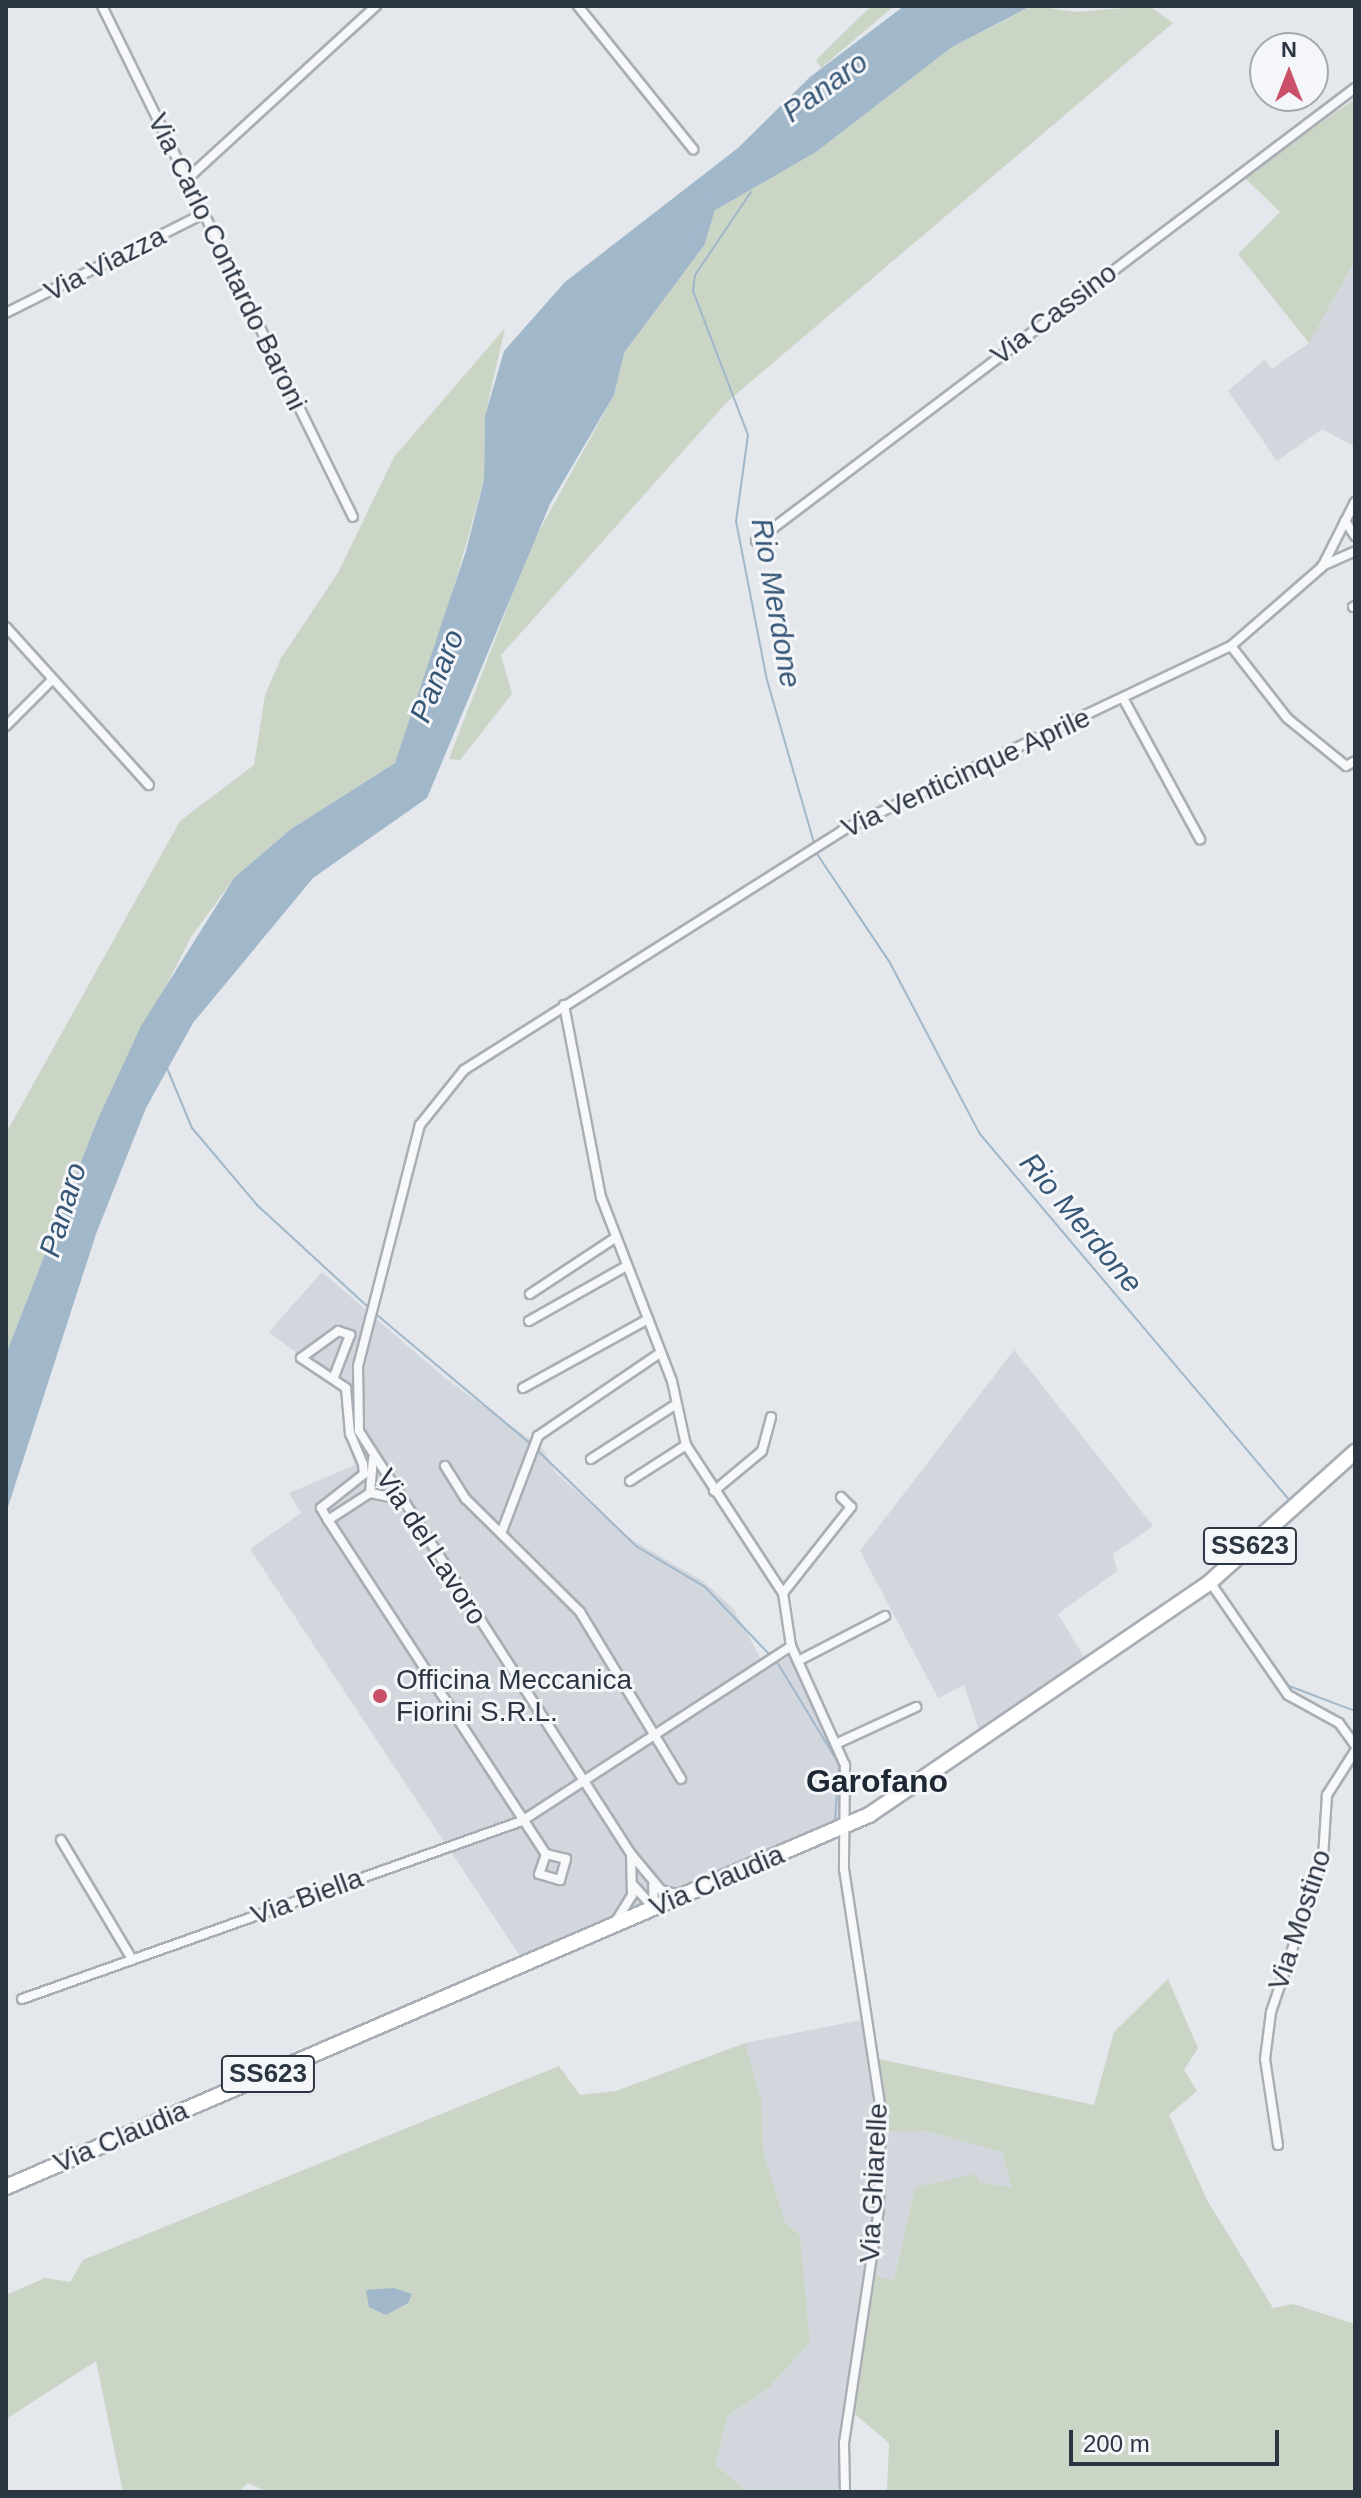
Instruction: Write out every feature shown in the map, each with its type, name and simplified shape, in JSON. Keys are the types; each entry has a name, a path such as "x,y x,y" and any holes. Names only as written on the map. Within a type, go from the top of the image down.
{"main road":[{"name":"Via Claudia","path":"6,2187 841,1828 910,1789 1210,1582 1355,1452"}],"street":[{"name":"Via Carlo Contardo Baroni","path":"102,6 353,517"},
{"path":"186,180 376,6"},
{"path":"578,6 693,149"},
{"name":"Via Cassino","path":"756,541 1355,88"},
{"name":"Via Viazza","path":"6,313 203,214"},
{"name":"Via Venticinque Aprile","path":"354,1393 420,1125 464,1070 843,830 1231,646 1322,567 1355,502"},
{"path":"1345,521 1355,536"},
{"path":"1322,567 1355,551"},
{"path":"6,627 149,785"},
{"path":"1231,646 1287,718 1346,766 1355,761"},
{"path":"6,726 52,680"},
{"path":"1123,698 1200,839"},
{"path":"564,1005 615,1238 660,1353 686,1445 783,1593 791,1646 840,1742 841,1828"},
{"path":"530,1294 615,1238"},
{"path":"529,1321 625,1267"},
{"path":"523,1388 648,1319"},
{"path":"334,1377 350,1335 338,1331 301,1358 334,1377 346,1388 364,1474 321,1508 546,1854"},
{"path":"502,1531 534,1447 554,1420 660,1353"},
{"name":"Via del Lavoro","path":"354,1393 359,1431 373,1459 650,1880"},
{"path":"591,1459 675,1405"},
{"path":"714,1491 762,1451 771,1417"},
{"path":"630,1481 686,1445"},
{"path":"370,1493 373,1459"},
{"path":"445,1466 466,1499 502,1531 580,1612 681,1779"},
{"path":"328,1520 370,1493 399,1499"},
{"path":"783,1593 851,1507 841,1497"},
{"path":"1210,1582 1288,1695 1339,1723 1355,1745"},
{"path":"798,1661 885,1616"},
{"name":"Via Biella","path":"22,1999 522,1821 791,1646"},
{"path":"840,1742 916,1707"},
{"name":"Via Mostino","path":"1278,2145 1265,2059 1271,2012 1323,1858 1327,1795 1355,1751"},
{"name":"Via Ghiarelle","path":"841,1828 881,2110 879,2209 844,2443 845,2492"},
{"path":"61,1840 132,1959"},
{"path":"611,1927 633,1882 631,1854"},
{"path":"650,1880 685,1895"},
{"path":"650,1880 654,1908"},
{"path":"633,1882 654,1908"}],"shaded area":[{"path":"1355,261 1355,447 1322,429 1277,461 1228,391 1264,360 1272,369 1309,343"},
{"path":"322,1272 445,1378 543,1449 556,1473 629,1538 704,1582 733,1608 767,1670 797,1652 842,1759 843,1825 528,1968 250,1549 301,1513 289,1493 355,1465 343,1429 344,1389 269,1332"},
{"path":"1014,1350 1153,1526 1113,1554 1117,1571 1058,1614 1087,1662 982,1739 964,1685 938,1698 860,1551"},
{"path":"866,2019 882,2067 886,2130 926,2131 1002,2152 1013,2189 979,2182 915,2187 894,2280 875,2276 845,2438 846,2484 834,2492 748,2492 716,2465 727,2416 768,2389 810,2342 800,2235 785,2222 763,2151 762,2102 745,2043"}],"green space":[{"path":"871,6 894,6 821,68 816,60"},
{"path":"1032,6 1077,12 1149,6 1173,23 727,402 501,655 512,694 460,760 449,759 532,544 614,395 630,329 699,242 705,216 816,152 952,47"},
{"path":"1355,99 1355,261 1309,343 1238,254 1280,212 1243,176"},
{"path":"505,328 485,416 484,480 427,683 395,763 291,829 234,878 191,937 97,1121 6,1354 6,1133 180,821 254,765 265,695 281,658 339,571 394,457"},
{"path":"1168,1979 1198,2048 1184,2070 1197,2091 1169,2115 1207,2200 1273,2308 1293,2304 1355,2324 1355,2492 887,2492 889,2443 850,2410 875,2276 894,2280 915,2187 976,2174 979,2182 1012,2188 1002,2152 926,2131 886,2131 879,2059 1094,2105 1114,2032"},
{"path":"745,2043 762,2102 763,2151 785,2222 800,2235 810,2342 768,2389 727,2416 716,2465 748,2492 268,2492 248,2483 239,2492 123,2492 96,2361 6,2419 6,2295 45,2278 70,2282 83,2260 559,2066 580,2095 616,2091"}],"water":[{"path":"904,6 1031,6 952,47 816,152 705,216 699,242 630,329 614,395 550,504 427,798 313,878 193,1023 146,1108 96,1234 6,1513 6,1354 97,1121 141,1026 234,878 291,829 395,763 466,551 484,480 485,416 504,351 565,282 738,148 810,77"},
{"path":"394,2288 412,2294 408,2303 386,2315 369,2307 366,2290"}],"waterway":[{"name":"Rio Merdone","path":"751,192 695,275 693,291 748,435 736,521 767,680 814,843"},
{"name":"Panaro","path":"620,348 699,242 711,202"},
{"name":"Rio Merdone","path":"817,854 889,961 980,1134 1290,1501"},
{"path":"167,1068 192,1128 257,1205 367,1306"},
{"path":"377,1315 532,1445"},
{"path":"537,1450 636,1546 705,1587 769,1654"},
{"name":"Rio Merdone","path":"1216,1583 1289,1686 1355,1711"},
{"path":"777,1662 839,1764 835,1820"}],"place":[{"name":"Officina Meccanica Fiorini S.R.L.","path":"380,1696"}],"district":[{"name":"Garofano","path":"877,1781"}]}
